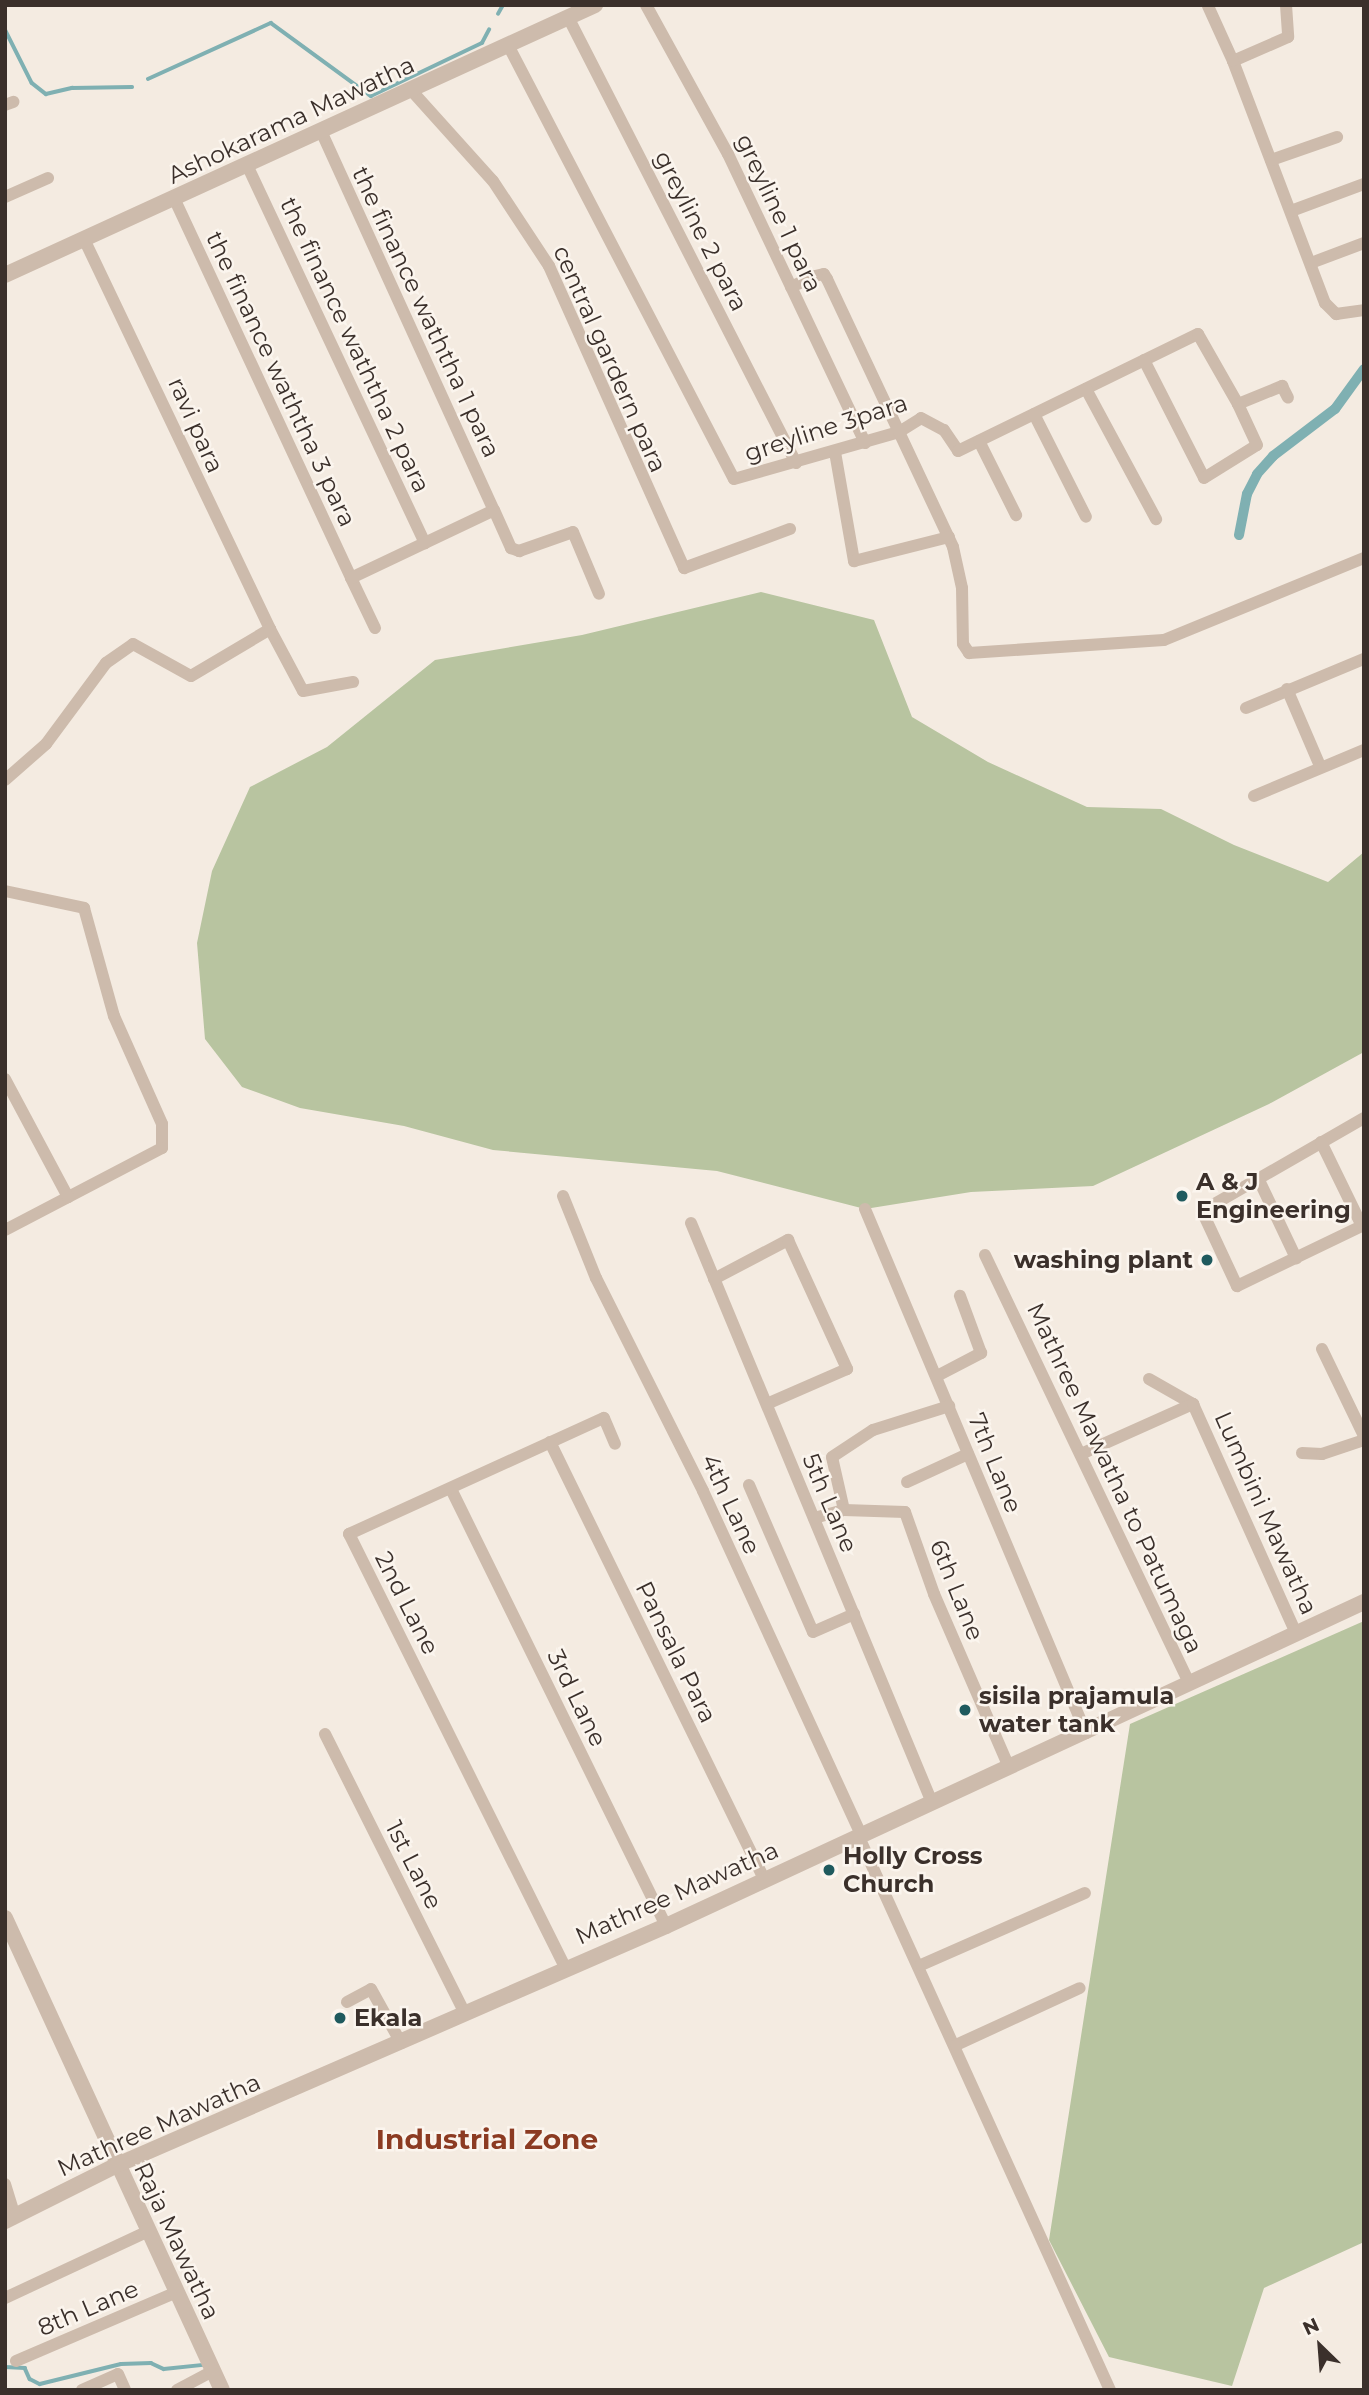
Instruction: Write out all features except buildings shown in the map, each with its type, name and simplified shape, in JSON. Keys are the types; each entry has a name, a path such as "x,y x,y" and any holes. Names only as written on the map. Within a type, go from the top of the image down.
{"street":[{"name":"Ashokarama Mawatha","path":"5,275 595,5"},
{"name":"greyline 1 para","path":"646,5 700,98 865,443"},
{"path":"1233,61 1288,37 1286,5"},
{"path":"1208,6 1233,61 1329,309 1336,314 1364,310"},
{"name":"greyline 2 para","path":"568,18 796,463"},
{"name":"greyline 3para","path":"508,45 733,479 899,432 921,418 944,430 958,451 1198,334 1238,404"},
{"name":"central gardern para","path":"411,90 493,181 549,266 684,568 790,529"},
{"name":"the finance waththa 1 para","path":"321,131 511,548 519,551 573,533 599,594"},
{"path":"1271,160 1337,137"},
{"name":"the finance waththa 2 para","path":"247,165 425,542"},
{"path":"5,197 48,178"},
{"path":"1291,211 1364,184"},
{"name":"the finance waththa 3 para","path":"174,198 375,628"},
{"name":"ravi para","path":"84,239 270,629 303,691 353,682"},
{"path":"1311,263 1364,243"},
{"path":"791,288 824,274 949,537 962,588 963,644 969,653 1164,640 1364,558"},
{"path":"1144,360 1204,478 1257,445 1238,404 1282,386 1288,398"},
{"path":"1086,389 1156,519"},
{"path":"1034,414 1086,517"},
{"path":"979,441 1016,515"},
{"path":"835,452 855,561 949,537"},
{"path":"351,578 494,510"},
{"path":"5,780 46,744 106,663 123,648 133,644 191,676 270,629"},
{"path":"1246,708 1364,659"},
{"path":"1287,689 1320,766"},
{"path":"1254,796 1320,766 1364,750"},
{"path":"5,891 84,908 114,1016 162,1124 162,1148 5,1230"},
{"path":"5,1079 68,1196"},
{"path":"1321,1142 1363,1225 1237,1286 1203,1216 1206,1207 1258,1178 1321,1142 1364,1118"},
{"path":"1258,1178 1296,1258"},
{"name":"4th Lane","path":"563,1196 596,1278 703,1491 920,1965 1110,2390"},
{"name":"7th Lane","path":"865,1209 1086,1733"},
{"name":"5th Lane","path":"691,1223 930,1800"},
{"path":"714,1279 788,1240 847,1369 767,1404"},
{"name":"Mathree Mawatha to Patumaga","path":"985,1255 1189,1682"},
{"path":"937,1376 981,1353 960,1296"},
{"path":"1302,1453 1322,1454 1364,1438 1322,1349"},
{"path":"1149,1379 1193,1404"},
{"name":"Lumbini Mawatha","path":"1081,1454 1161,1415 1193,1404 1296,1633"},
{"path":"844,1510 832,1457 873,1430 949,1406"},
{"name":"2nd Lane","path":"565,1967 349,1534 604,1418 615,1444"},
{"name":"Pansala Para","path":"550,1442 765,1880"},
{"path":"907,1482 968,1454"},
{"path":"749,1485 813,1632 854,1614"},
{"name":"3rd Lane","path":"452,1489 666,1926"},
{"name":"6th Lane","path":"814,1518 844,1510 905,1513 934,1594 1009,1767"},
{"name":"Mathree Mawatha","path":"10,2219 117,2165 401,2043 565,1967 666,1926 930,1800 1086,1733 1189,1682 1364,1602"},
{"name":"1st Lane","path":"325,1734 465,2014"},
{"path":"920,1965 1085,1893"},
{"name":"Raja Mawatha","path":"5,1919 222,2390"},
{"path":"956,2045 1080,1988"},
{"path":"347,2003 371,1989 401,2043"},
{"path":"5,2184 10,2219"},
{"path":"5,2298 149,2231"},
{"name":"8th Lane","path":"16,2361 177,2292"},
{"path":"177,2390 212,2371"},
{"path":"82,2390 118,2374 125,2390"}],"green space":[{"path":"761,592 874,620 912,717 988,762 1087,807 1161,809 1234,845 1328,882 1364,852 1364,1052 1269,1104 1093,1186 971,1192 865,1209 717,1171 493,1150 404,1126 300,1108 242,1087 205,1039 197,943 212,871 250,787 327,747 435,660 582,635"},
{"path":"1364,1621 1364,2242 1264,2288 1232,2386 1109,2357 1049,2240 1130,1724"}],"waterway":[{"path":"498,14 503,5"},
{"path":"148,79 271,23 371,96 482,43 489,30"},
{"path":"5,29 32,83 46,94 72,88 132,87"},
{"path":"1239,535 1247,494 1257,474 1273,456 1335,409 1364,369"},
{"path":"5,2367 25,2368 30,2379 40,2384 121,2364 151,2363 164,2369 203,2365"}],"place":[{"name":"A & J Engineering","path":"1182,1196"},
{"name":"washing plant","path":"1207,1260"},
{"name":"sisila prajamula water tank","path":"965,1710"},
{"name":"Holly Cross Church","path":"829,1870"},
{"name":"Ekala","path":"340,2018"}],"district":[{"name":"Industrial Zone","path":"487,2139"}]}
